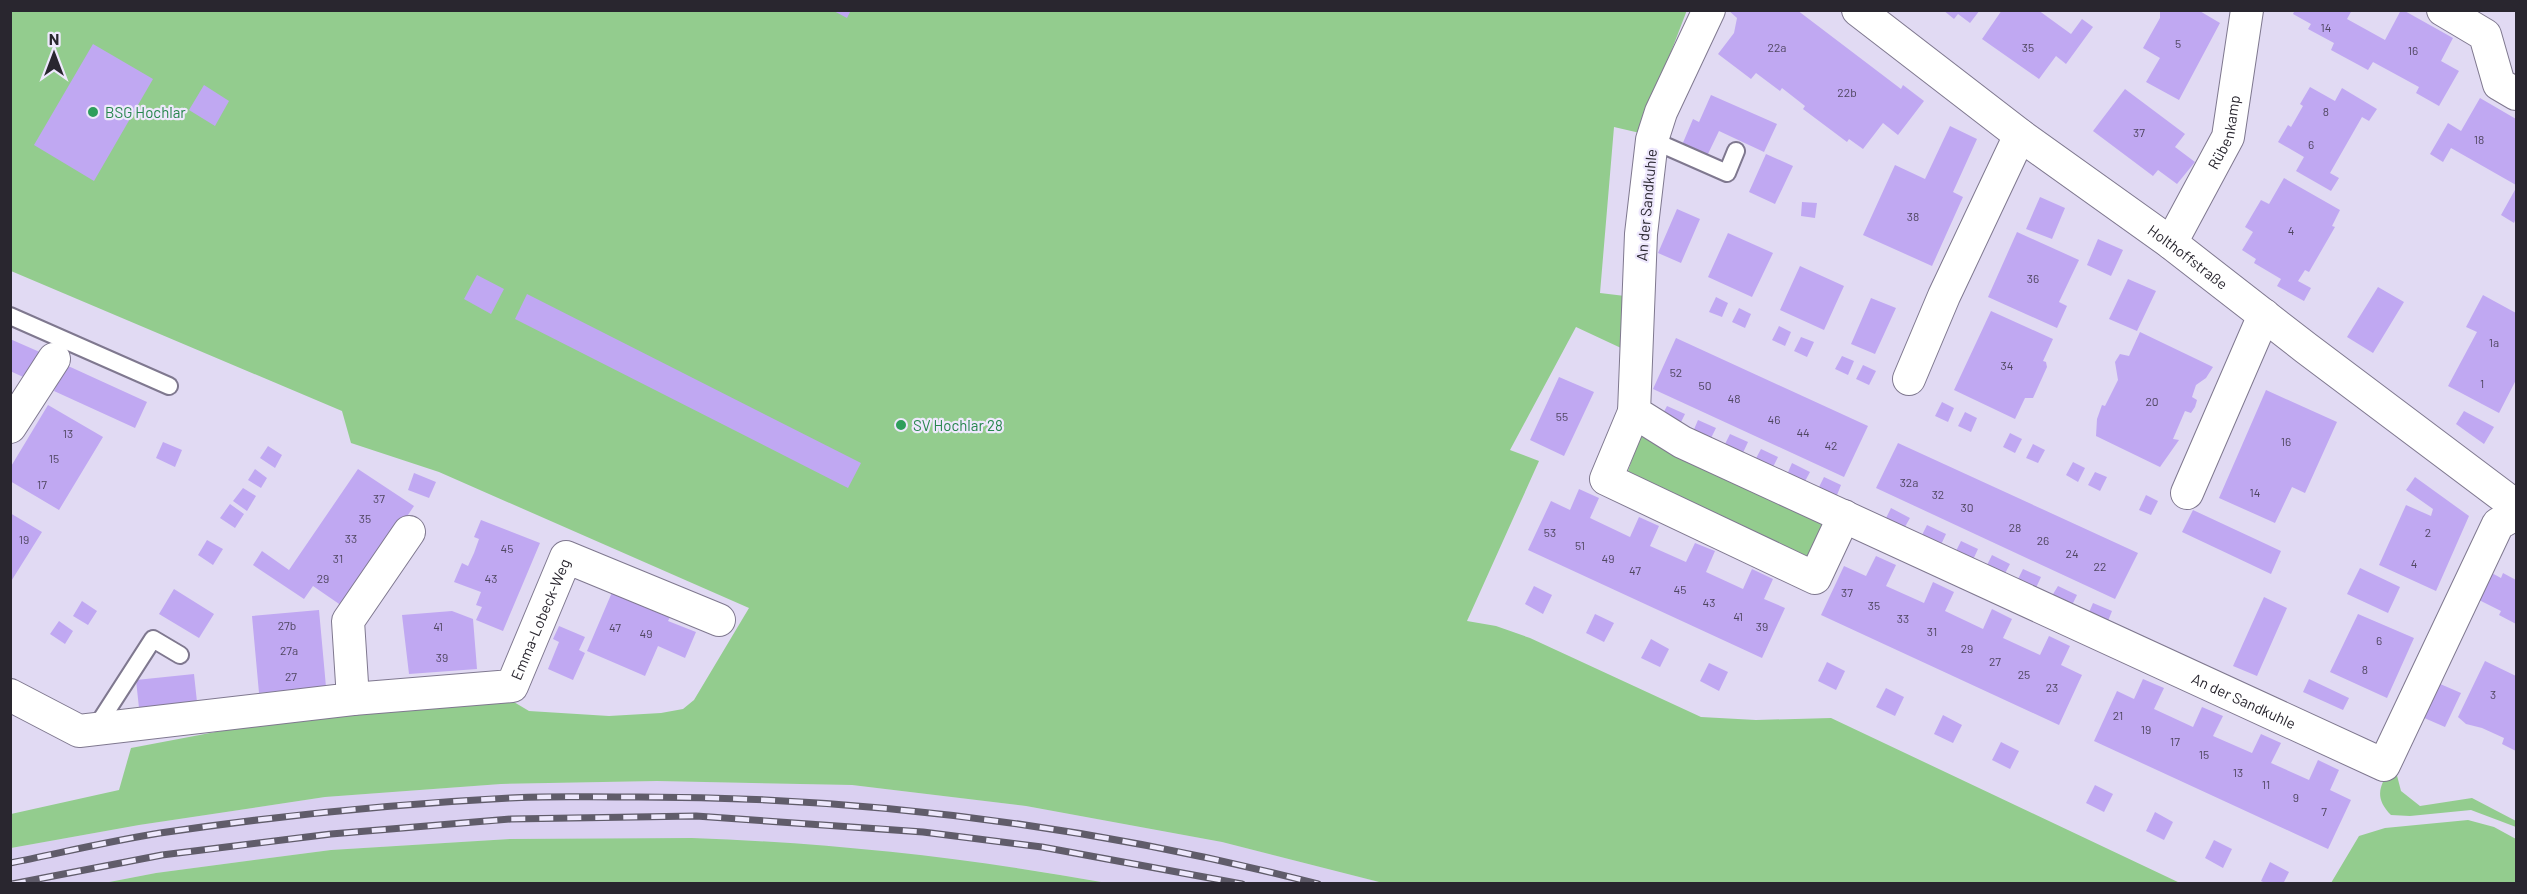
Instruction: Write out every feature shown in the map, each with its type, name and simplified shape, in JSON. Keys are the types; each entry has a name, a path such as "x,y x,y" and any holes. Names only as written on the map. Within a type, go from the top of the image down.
{"street":[{"name":"An der Sandkuhle","path":"1709,10 1661,112 1652,140 1641,234 1634,412 1606,479 1815,578 1844,516"},
{"name":"Holthoffstraße","path":"1858,10 2020,135 2171,243 2517,506"},
{"name":"Rübenkamp","path":"2171,243 2228,137 2247,10"},
{"path":"2443,10 2485,35 2499,84 2517,94"},
{"path":"1909,379 1944,296 2020,135"},
{"path":"2187,493 2264,315"},
{"path":"10,427 54,359"},
{"name":"An der Sandkuhle","path":"1634,412 1682,442 2384,765 2498,524 2517,514"},
{"path":"353,699 348,621 409,532"},
{"name":"Emma-Lobeck-Weg","path":"10,695 79,731 353,699 512,686 566,558 719,620"}],"lane":[{"path":"1652,140 1727,173 1736,152"},
{"path":"10,316 169,386"},
{"path":"95,729 153,639 180,655"}],"shaded area":[{"path":"657,781 852,785 1026,806 1222,842 1383,883 1107,883 1037,871 921,856 510,839 331,850 156,873 104,883 11,884 11,848 139,825 325,797 501,784"}],"green space":[{"path":"1687,10 1640,133 1614,127 1600,293 1625,296 1621,348 1576,327 1510,450 1539,461 1467,621 1496,626 1530,638 1701,717 1756,720 1831,718 2180,883 1383,883 1222,842 1026,806 852,785 657,781 501,784 325,797 139,825 11,848 11,814 119,790 131,748 247,726 504,696 529,711 609,716 661,713 683,709 694,700 749,608 439,472 351,443 342,411 11,271 11,11"},
{"path":"1640,436 1831,524 1810,568 1624,483"},
{"path":"2394,764 2401,791 2420,806 2472,798 2516,821 2516,827 2471,810 2410,816 2391,815 2382,802 2380,790"},
{"path":"2468,820 2494,827 2516,839 2516,883 2331,883 2359,836 2385,828"},
{"path":"692,838 901,853 1004,866 1107,883 104,883 156,873 331,850 510,839"}],"building":[{"path":"832,10 851,10 847,18"},
{"path":"1728,10 1797,10 1901,89 1903,85 1924,101 1898,135 1883,123 1863,149 1849,139 1847,142 1803,109 1805,106 1782,88 1780,91 1756,73 1751,79 1718,54 1734,33 1737,18"},
{"path":"1943,10 1980,10 1970,23 1958,14 1954,19"},
{"path":"2002,10 2038,10 2071,34 2082,19 2093,27 2066,64 2056,56 2039,79 1982,39"},
{"path":"2160,10 2198,10 2220,23 2179,100 2146,82 2160,58 2143,48 2160,18"},
{"path":"2295,10 2352,10 2347,19 2385,40 2403,10 2453,38 2441,61 2459,71 2439,106 2416,93 2419,87 2373,62 2368,70 2331,50 2334,43 2308,29 2311,24 2293,14"},
{"name":"BSG Hochlar","path":"93,44 153,79 94,181 34,145"},
{"path":"204,85 229,101 215,126 189,110"},
{"path":"2310,87 2335,101 2342,88 2377,109 2369,121 2362,117 2330,173 2339,178 2331,191 2296,171 2304,157 2278,142 2288,125 2291,127 2303,106 2300,104"},
{"path":"2125,89 2185,134 2175,147 2195,162 2177,184 2158,170 2153,176 2093,131"},
{"path":"1711,95 1777,124 1764,152 1719,131 1707,156 1682,145 1693,119 1699,122"},
{"path":"2480,98 2516,119 2516,185 2451,148 2443,162 2430,154 2448,123 2461,131"},
{"path":"1950,126 1977,139 1953,192 1963,197 1932,266 1863,235 1895,165 1925,179"},
{"path":"1766,154 1793,166 1775,204 1749,192"},
{"path":"2284,178 2340,210 2332,226 2335,227 2309,272 2305,270 2298,281 2311,288 2304,301 2277,286 2281,279 2254,263 2256,259 2242,250 2253,232 2245,227 2261,200 2269,204"},
{"path":"2516,188 2516,218 2514,223 2501,215"},
{"path":"2040,197 2065,208 2052,239 2026,229"},
{"path":"1802,202 1817,203 1815,218 1801,216"},
{"path":"1677,209 1700,219 1681,263 1658,253"},
{"path":"2017,232 2079,260 2059,302 2067,306 2057,328 1988,297"},
{"path":"1728,233 1773,253 1752,297 1708,277"},
{"path":"2098,239 2123,250 2111,276 2087,265"},
{"path":"1800,266 1844,286 1824,330 1780,310"},
{"path":"477,275 504,289 491,314 464,299"},
{"path":"2128,279 2156,291 2137,331 2109,319"},
{"path":"2378,287 2404,302 2373,353 2347,337"},
{"path":"527,294 861,463 848,488 515,319"},
{"path":"2483,295 2516,313 2516,380 2499,413 2448,386 2477,332 2466,327"},
{"path":"1716,297 1728,303 1722,317 1709,312"},
{"path":"1871,298 1896,308 1875,354 1851,344"},
{"path":"1739,308 1751,314 1745,328 1732,322"},
{"path":"1991,311 2053,339 2043,361 2046,362 2047,367 2033,398 2025,398 2015,419 1954,390"},
{"path":"1779,326 1791,332 1785,346 1772,340"},
{"path":"2140,332 2213,367 2206,378 2196,385 2192,397 2197,400 2195,407 2191,413 2185,411 2173,439 2179,440 2160,467 2096,436 2097,419 2102,405 2105,406 2118,380 2115,362 2120,354 2129,356"},
{"path":"1801,337 1814,342 1807,357 1794,351"},
{"path":"1676,338 1868,426 1844,477 1653,389"},
{"path":"10,339 42,353 30,380 10,371"},
{"path":"1842,356 1854,361 1848,375 1835,369"},
{"path":"66,365 147,402 135,428 54,391"},
{"path":"1863,365 1876,371 1869,385 1856,379"},
{"path":"1559,377 1594,392 1564,456 1530,440"},
{"path":"2266,390 2337,422 2305,493 2292,487 2275,523 2219,498"},
{"path":"1942,402 1954,408 1948,422 1935,416"},
{"path":"48,405 103,437 59,510 10,481 10,468"},
{"path":"1667,406 1685,414 1678,428 1660,419"},
{"path":"2464,411 2494,427 2484,444 2456,424"},
{"path":"1965,412 1977,418 1971,432 1958,426"},
{"path":"1698,420 1716,428 1709,442 1692,434"},
{"path":"2010,433 2022,439 2015,453 2003,447"},
{"path":"1730,434 1748,442 1741,457 1723,448"},
{"path":"163,442 182,450 175,467 156,458"},
{"path":"1898,443 2138,553 2115,599 1876,488"},
{"path":"2033,444 2045,450 2038,463 2026,458"},
{"path":"268,446 282,455 275,468 260,458"},
{"path":"1761,449 1778,457 1771,471 1754,462"},
{"path":"2073,462 2085,468 2078,482 2066,475"},
{"path":"1792,463 1810,472 1803,485 1786,477"},
{"path":"255,469 267,478 261,488 248,480"},
{"path":"358,469 414,506 345,608 313,586 304,599 253,565 262,551 289,570"},
{"path":"2095,472 2107,477 2100,491 2088,485"},
{"path":"414,473 436,482 429,498 408,490"},
{"path":"1824,477 1841,485 1835,500 1817,491"},
{"path":"2415,477 2469,516 2436,591 2379,565 2406,505 2431,516 2433,509 2406,490"},
{"path":"243,488 256,496 247,511 233,501"},
{"path":"1579,489 1599,498 1590,518 1630,537 1639,517 1659,526 1650,546 1686,562 1695,543 1715,551 1706,572 1743,589 1752,569 1773,579 1764,599 1785,608 1762,658 1528,550 1551,501 1570,510"},
{"path":"2146,495 2158,501 2151,515 2139,510"},
{"path":"230,504 244,514 235,528 220,518"},
{"path":"1891,508 1910,518 1902,532 1884,522"},
{"path":"2193,510 2281,551 2271,574 2182,532"},
{"path":"10,513 42,532 10,583"},
{"path":"481,520 540,543 503,631 476,620 482,607 476,605 481,592 454,582 462,563 468,566 474,553 479,539 474,537"},
{"path":"1927,525 1946,534 1939,549 1920,539"},
{"path":"207,540 223,549 213,565 198,555"},
{"path":"1961,541 1978,549 1971,564 1954,555"},
{"path":"1992,555 2010,564 2003,577 1985,569"},
{"path":"1876,556 1896,565 1886,586 1924,603 1933,582 1954,592 1945,611 1983,629 1992,609 2012,619 2003,638 2040,655 2049,636 2070,646 2061,665 2082,675 2059,725 1821,615 1844,566 1866,576"},
{"path":"2360,568 2400,587 2388,613 2347,594"},
{"path":"2023,569 2041,577 2034,592 2016,583"},
{"path":"2488,571 2501,578 2503,573 2516,580 2516,624 2499,615 2501,611 2475,598"},
{"path":"1534,586 1552,595 1543,614 1525,604"},
{"path":"2058,586 2077,595 2070,609 2050,599"},
{"path":"174,589 214,614 199,638 159,614"},
{"path":"613,590 671,615 668,621 696,632 685,658 658,646 645,676 587,651"},
{"path":"2264,597 2287,608 2257,676 2233,666"},
{"path":"82,601 97,611 88,625 73,616"},
{"path":"2093,603 2112,611 2106,626 2087,617"},
{"path":"319,610 326,687 259,693 252,616"},
{"path":"452,611 473,619 477,669 409,674 402,615"},
{"path":"1595,614 1614,623 1604,642 1586,633"},
{"path":"2358,614 2414,638 2387,698 2330,672"},
{"path":"59,621 73,631 65,644 50,634"},
{"path":"559,626 585,637 579,650 585,653 573,680 548,669 559,642 553,639"},
{"path":"1651,639 1669,649 1660,667 1641,658"},
{"path":"2485,661 2516,676 2516,751 2502,744 2504,738 2466,724 2458,717"},
{"path":"1827,662 1845,671 1836,690 1818,681"},
{"path":"1709,663 1728,672 1719,691 1700,681"},
{"path":"194,674 197,702 139,708 136,680"},
{"path":"2143,679 2164,688 2154,709 2193,727 2202,707 2223,716 2213,736 2252,753 2261,734 2281,743 2271,763 2309,780 2318,760 2339,770 2330,790 2351,800 2328,849 2094,741 2117,691 2134,699"},
{"path":"2309,679 2349,698 2343,710 2303,692"},
{"path":"2438,683 2461,693 2445,727 2422,717"},
{"path":"1886,688 1904,697 1895,716 1876,707"},
{"path":"1943,715 1962,725 1953,743 1934,734"},
{"path":"2001,742 2019,751 2010,769 1992,760"},
{"path":"2095,785 2113,794 2104,812 2086,803"},
{"path":"2155,812 2173,822 2164,840 2146,831"},
{"path":"2214,840 2232,849 2223,868 2205,858"},
{"path":"2270,862 2289,872 2283,884 2267,884 2261,881"}],"railway":[{"path":"10,863 160,833 378,807 536,797 705,798 793,801 881,808 1057,830 1145,845 1318,884"},
{"path":"12,884 162,855 331,834 511,819 696,816 923,832 1042,847 1242,884"}],"place":[{"name":"BSG Hochlar","path":"93,112"},
{"name":"SV Hochlar 28","path":"901,425"}]}
